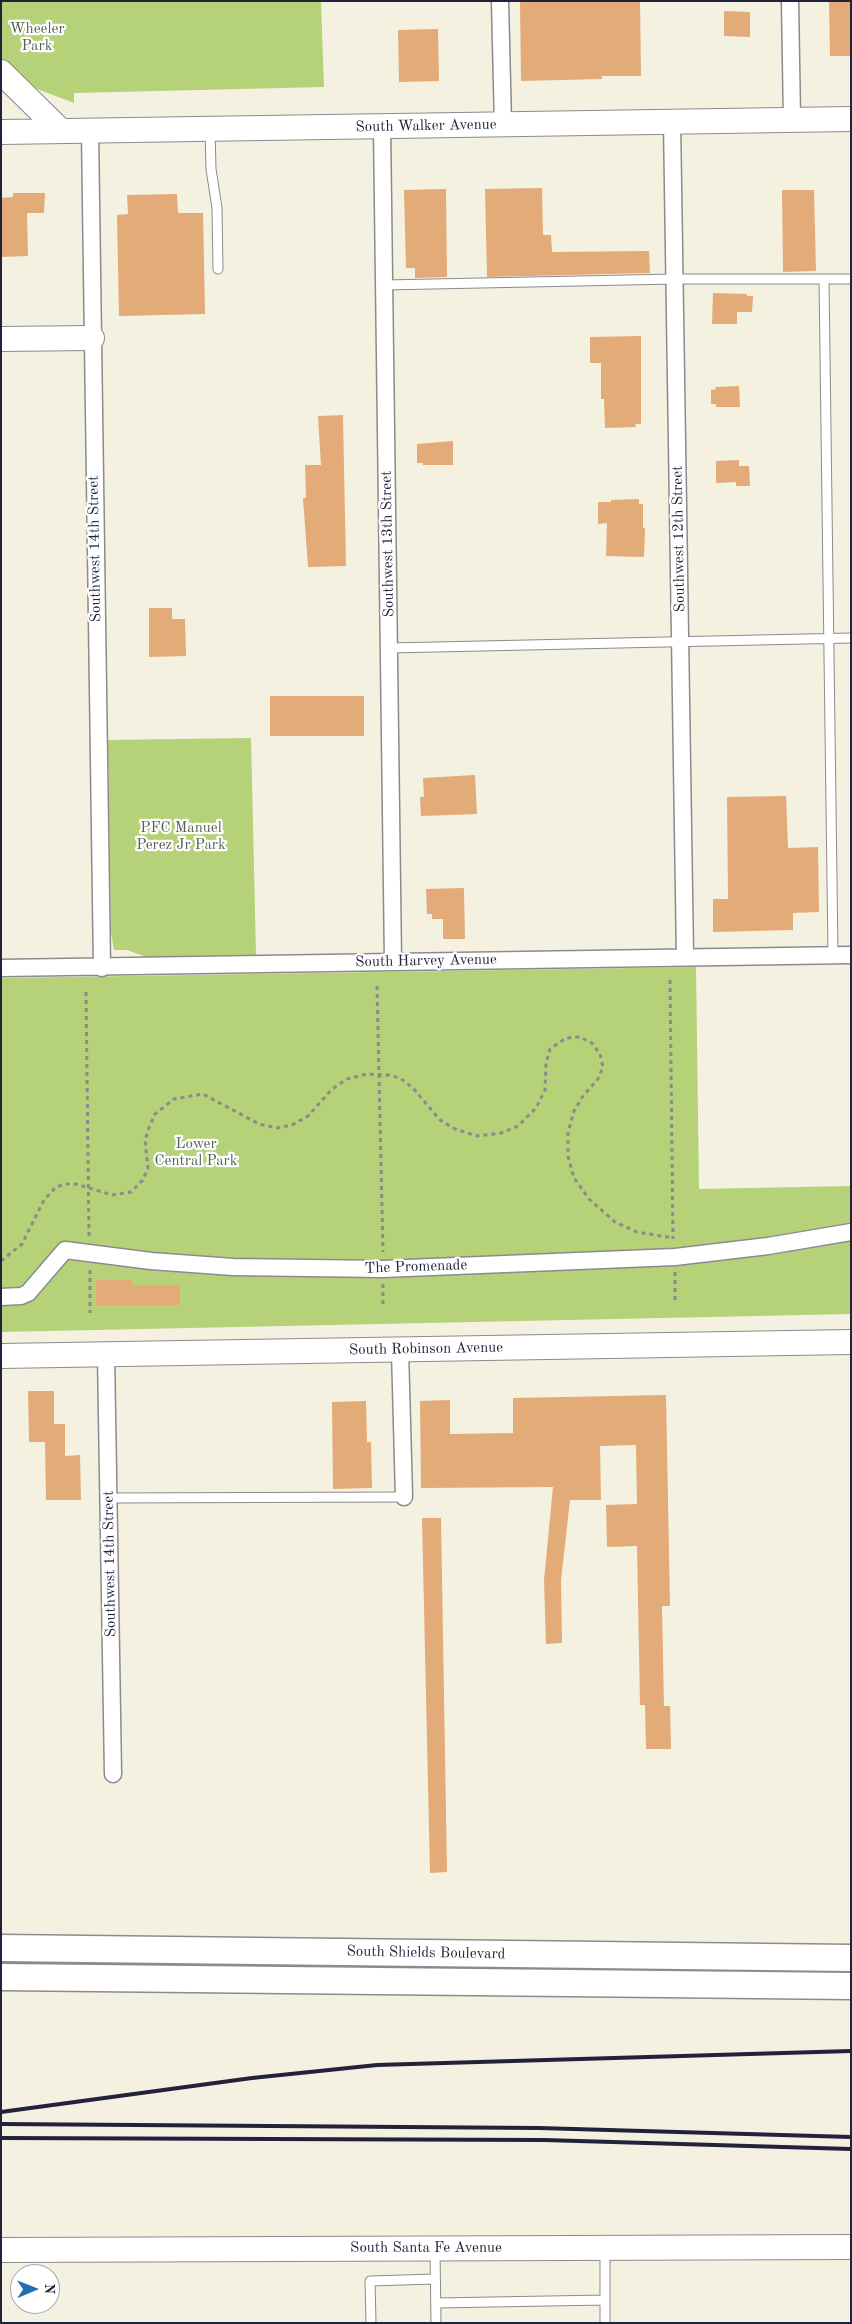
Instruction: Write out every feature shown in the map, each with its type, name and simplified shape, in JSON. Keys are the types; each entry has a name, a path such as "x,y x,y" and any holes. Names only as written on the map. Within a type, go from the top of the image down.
{"main road":[{"path":"1,72 61,131"},
{"name":"South Walker Avenue","path":"1,132 851,119"},
{"path":"1,339 92,338"},
{"name":"South Robinson Avenue","path":"1,1356 851,1342"},
{"name":"South Shields Boulevard","path":"1,1948 851,1958"},
{"name":"South Shields Boulevard","path":"1,1977 851,1986"},
{"name":"South Santa Fe Avenue","path":"1,2250 851,2248"}],"street":[{"path":"500,1 503,125"},
{"path":"790,1 792,120"},
{"name":"Southwest 12th Street","path":"672,121 685,957"},
{"name":"Southwest 13th Street","path":"382,126 393,962"},
{"name":"Southwest 14th Street","path":"90,131 102,968"},
{"name":"South Harvey Avenue","path":"1,968 102,968 851,954"},
{"name":"The Promenade","path":"1,1296 21,1296 28,1293 66,1250 151,1261 233,1267 383,1269 675,1257 768,1246 851,1232"},
{"path":"400,1350 404,1497"},
{"name":"Southwest 14th Street","path":"106,1354 113,1774"}],"lane":[{"path":"210,129 211,169 217,208 218,269"},
{"path":"384,286 675,279 824,280 851,278"},
{"path":"824,280 833,955"},
{"path":"389,648 680,640 851,638"},
{"path":"109,1498 404,1497"},
{"path":"435,2248 436,2323"},
{"path":"605,2248 605,2323"},
{"path":"370,2323 370,2281 435,2279"},
{"path":"436,2303 605,2300"}],"path":[{"path":"670,980 675,1302"},
{"path":"377,986 383,1307"},
{"path":"86,992 90,1313"},
{"path":"1,1261 22,1244 44,1200 55,1188 64,1184 88,1187 112,1195 131,1192 142,1181 148,1169 145,1140 149,1128 156,1114 174,1099 202,1094 259,1124 277,1128 292,1125 308,1116 332,1089 347,1079 367,1074 379,1074 400,1078 413,1088 440,1120 455,1129 477,1136 500,1133 518,1126 536,1108 545,1090 546,1063 550,1049 566,1038 580,1037 592,1043 600,1054 603,1067 598,1079 583,1096 574,1111 568,1133 568,1156 574,1178 589,1199 615,1222 637,1232 673,1238"}],"green space":[{"name":"Wheeler Park","path":"1,1 321,1 324,87 74,93 74,103 37,89 1,63"},
{"name":"PFC Manuel Perez Jr Park","path":"251,738 256,955 146,957 127,950 114,950 111,933 108,740"},
{"name":"Lower Central Park","path":"696,967 699,1189 851,1186 851,1314 1,1332 1,978"}],"building":[{"path":"520,1 640,1 641,76 602,76 602,79 521,81"},
{"path":"829,1 851,1 851,56 830,56"},
{"path":"724,11 750,12 750,37 724,36"},
{"path":"438,29 439,81 399,82 398,30"},
{"path":"542,188 543,235 551,235 552,252 649,251 650,273 487,277 485,189"},
{"path":"446,189 447,277 415,278 415,268 406,268 404,190"},
{"path":"782,190 814,190 816,271 783,272"},
{"path":"13,193 45,193 44,213 27,213 28,256 1,257 1,198 13,197"},
{"path":"177,194 178,213 203,213 205,314 119,316 117,215 128,214 127,195"},
{"path":"713,293 747,294 747,296 753,296 752,312 737,312 737,324 712,324"},
{"path":"641,336 641,424 635,424 636,427 605,428 604,399 601,399 601,363 590,363 590,337"},
{"path":"739,386 740,407 716,407 716,404 711,404 711,390 716,389 715,387"},
{"path":"343,415 346,566 308,567 303,498 306,498 305,465 321,465 318,416"},
{"path":"453,441 453,465 423,465 423,463 417,463 417,444"},
{"path":"739,460 739,466 749,466 750,486 736,486 736,482 716,483 716,461"},
{"path":"639,499 639,504 643,504 643,528 645,528 644,557 606,556 607,523 598,524 598,502"},
{"path":"149,608 172,608 172,619 185,619 186,656 149,657"},
{"path":"270,696 364,696 364,736 270,736"},
{"path":"475,775 477,814 421,816 420,797 424,797 423,778"},
{"path":"786,796 788,848 818,847 819,912 793,913 793,930 713,932 713,899 728,899 727,797"},
{"path":"464,888 465,939 443,939 443,919 432,919 432,914 427,914 426,889"},
{"path":"96,1280 132,1280 132,1285 180,1285 180,1305 96,1305"},
{"path":"28,1391 54,1391 54,1424 65,1424 65,1456 80,1455 81,1500 46,1500 45,1442 29,1442"},
{"path":"666,1395 670,1606 662,1606 664,1706 670,1706 671,1749 646,1749 645,1705 640,1705 637,1546 607,1547 606,1505 637,1504 636,1445 600,1446 601,1500 570,1500 561,1580 562,1643 546,1644 544,1580 553,1487 421,1488 420,1401 450,1400 450,1434 513,1433 513,1398"},
{"path":"366,1401 367,1442 371,1442 372,1488 333,1489 332,1402"},
{"path":"422,1518 441,1518 447,1872 430,1873"}],"railway":[{"path":"1,2112 252,2078 377,2065 851,2051"},
{"path":"1,2124 539,2128 851,2137"},
{"path":"1,2138 544,2140 851,2149"}]}
